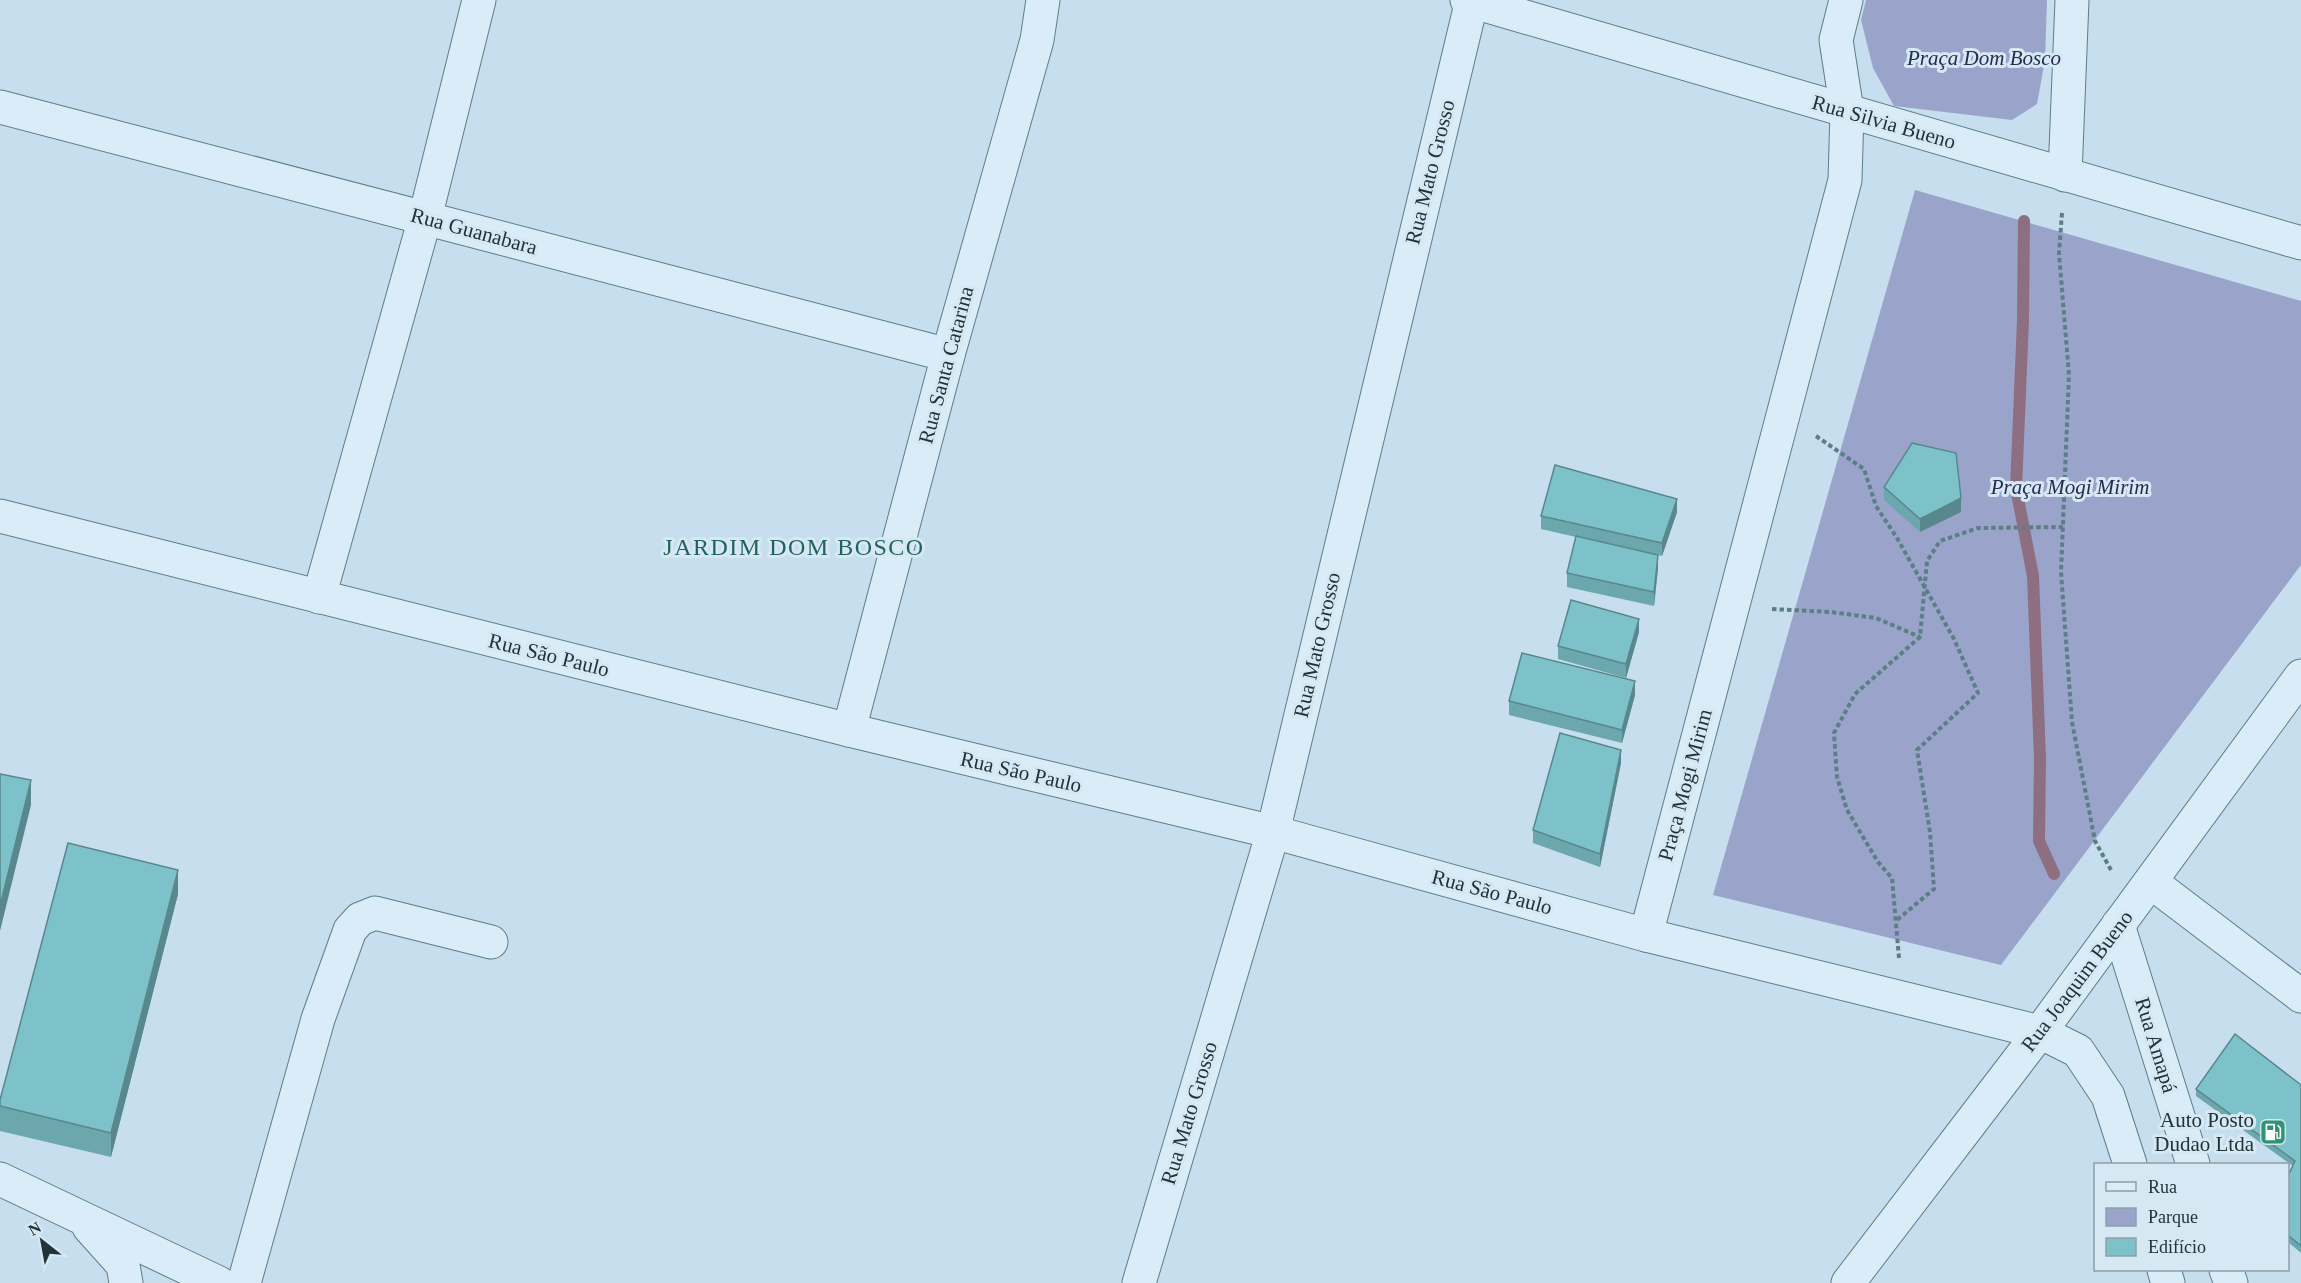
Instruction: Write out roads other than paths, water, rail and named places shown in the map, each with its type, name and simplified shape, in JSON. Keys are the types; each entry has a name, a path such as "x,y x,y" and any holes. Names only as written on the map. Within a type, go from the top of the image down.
{"street":[{"path":"319,597 425,218 479,0"},
{"name":"Rua Santa Catarina","path":"849,730 948,355 1037,39 1043,0"},
{"name":"Rua Silvia Bueno","path":"1470,0 2301,243"},
{"name":"Rua Mato Grosso","path":"1139,1283 1273,832 1470,0"},
{"name":"Praça Mogi Mirim","path":"1646,934 1845,180 1847,111 1836,40 1846,0"},
{"path":"2065,175 2072,0"},
{"name":"Rua Guanabara","path":"0,107 948,355"},
{"name":"Rua São Paulo","path":"0,516 849,730 1273,832 1646,934 2040,1032"},
{"name":"Rua Joaquim Bueno","path":"1848,1283 2040,1032 2301,676"},
{"path":"2134,905 2301,996"},
{"name":"Rua Amapá","path":"2134,905 2193,1163"},
{"path":"244,1283 318,1019 350,930 360,919 375,914 491,942"},
{"path":"2040,1032 2078,1051 2108,1096 2130,1163"},
{"path":"0,1179 219,1283"},
{"path":"80,1217 123,1265 126,1283"}],"waterway":[{"path":"2024,221 2023,320 2016,488 2033,576 2040,758 2039,841 2054,874"}],"place":[{"name":"Auto Posto Dudao Ltda","path":"2273,1132"}],"district":[{"name":"JARDIM DOM BOSCO","path":"794,547"}],"park label":[{"name":"Praça Dom Bosco","path":"1984,58"}]}
